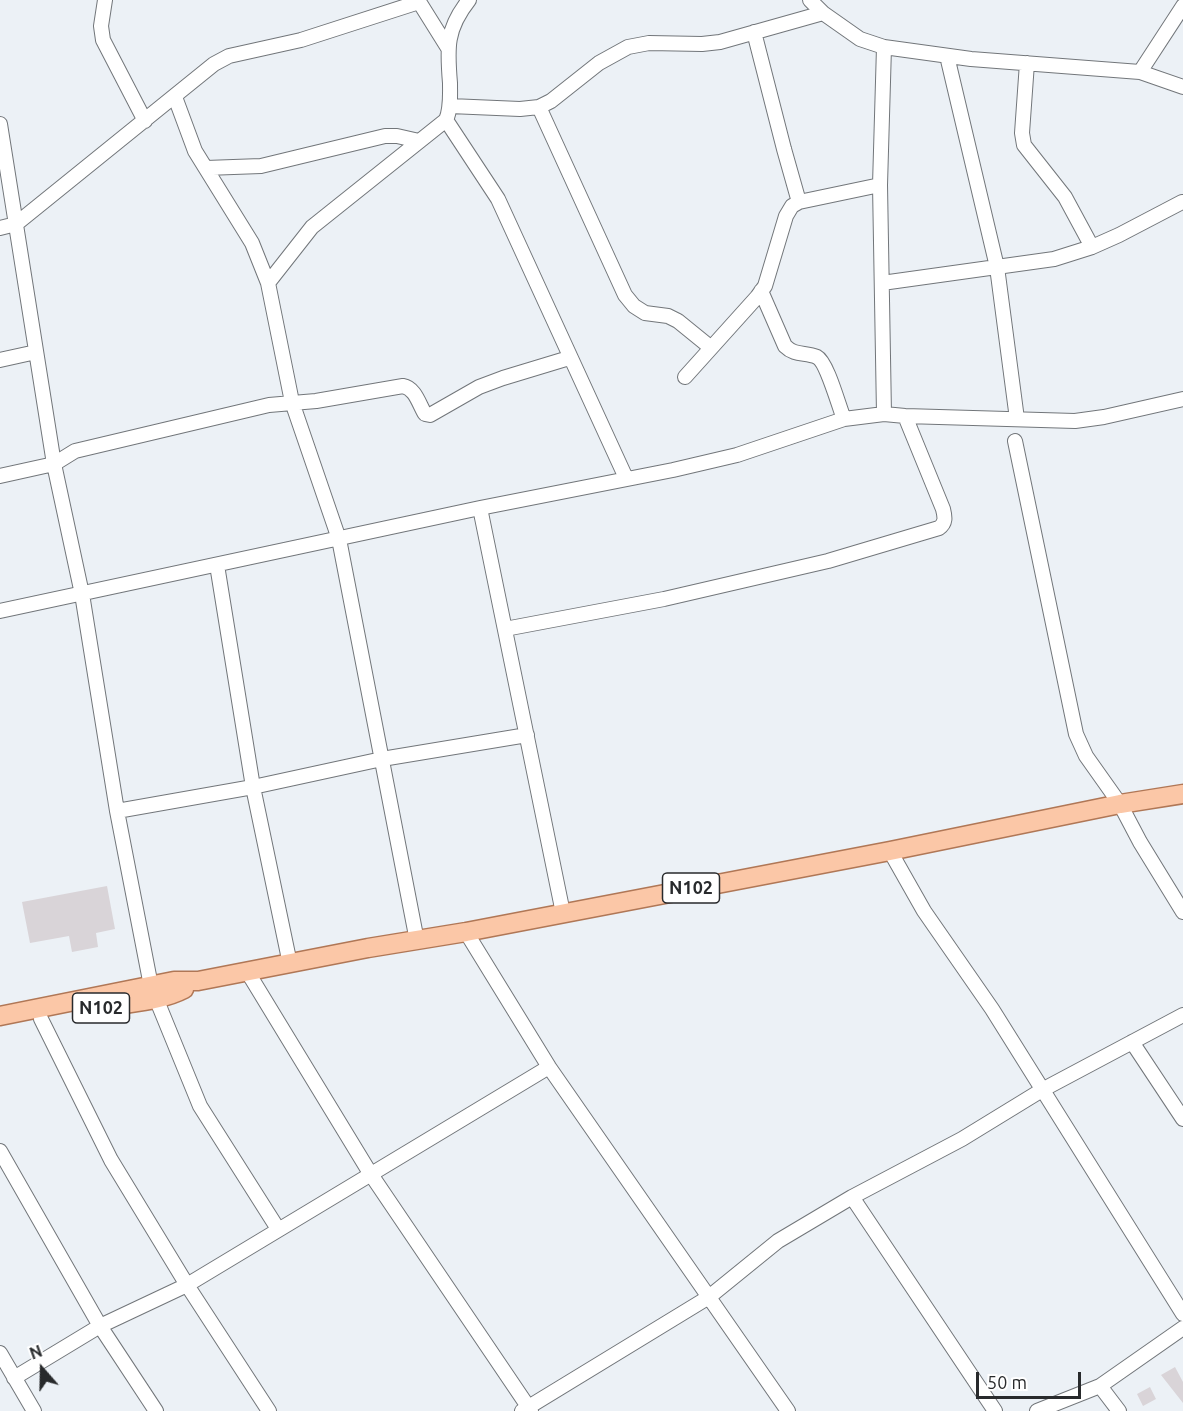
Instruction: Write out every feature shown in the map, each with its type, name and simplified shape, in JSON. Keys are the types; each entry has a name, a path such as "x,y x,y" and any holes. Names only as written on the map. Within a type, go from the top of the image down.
{"main road":[{"name":"N102","path":"0,1016 153,992 177,993 198,981 247,971 465,932 890,851 1120,804 1183,794"},
{"name":"N102","path":"0,1026 41,1019 153,992"}],"street":[{"path":"105,0 101,26 103,40 145,121"},
{"path":"469,0 457,15 448,48 448,113 498,199 626,478"},
{"path":"810,0 823,13 860,39 884,47 947,56 1140,72 1183,87"},
{"path":"0,228 16,224 214,64 229,56 301,39 418,1 448,48"},
{"path":"1140,72 1183,6"},
{"path":"268,284 312,227 419,141 448,113 539,107 551,101 599,63 628,47 649,43 702,44 823,13"},
{"path":"754,32 799,202"},
{"path":"884,47 880,185 884,414"},
{"path":"947,56 997,267 1017,419"},
{"path":"1027,63 1022,133 1024,145 1065,197 1092,247"},
{"path":"175,97 191,141 252,243 268,284 292,402 339,539 417,941"},
{"path":"539,107 625,295 634,306 645,313 668,316 678,321 710,348"},
{"path":"0,124 54,464 82,594 117,811 153,992 200,1106 278,1229"},
{"path":"206,168 261,165 385,136 419,141"},
{"path":"685,376 761,291 786,216 792,206 799,202 880,185"},
{"path":"882,284 1054,259 1092,247 1182,202"},
{"path":"761,291 785,346 799,355 816,357 824,364 844,419"},
{"path":"0,360 36,352"},
{"path":"0,476 54,464 75,451 269,405 403,386 413,392 425,414 430,415 479,387 570,358"},
{"path":"0,611 737,455 844,419 884,414 1075,421 1104,417 1183,399"},
{"path":"505,629 664,599 828,561 939,528 943,525 945,518 943,510 905,416"},
{"path":"1015,441 1076,734 1086,756 1120,804 1140,842 1183,912"},
{"path":"480,508 563,913"},
{"path":"217,565 254,787 290,964"},
{"path":"117,811 254,787 382,759 527,735"},
{"path":"890,851 924,911 992,1009 1183,1314"},
{"path":"465,932 549,1067 788,1411"},
{"path":"247,971 370,1173 527,1410 710,1297 778,1241 852,1197 962,1139 1042,1090 1183,1015"},
{"path":"41,1019 111,1160 187,1285 269,1411"},
{"path":"1132,1042 1183,1119"},
{"path":"14,1378 100,1326 187,1285 549,1067"},
{"path":"0,1151 100,1326 156,1411"},
{"path":"852,1197 995,1411"},
{"path":"1037,1411 1100,1386 1183,1328"},
{"path":"0,1353 34,1411"},
{"path":"1100,1386 1119,1411"}],"building":[{"path":"107,886 115,929 96,933 98,947 72,952 69,936 30,943 22,902"},
{"path":"1175,1367 1183,1382 1183,1403 1161,1375"},
{"path":"1150,1387 1156,1399 1143,1406 1137,1394"}]}
